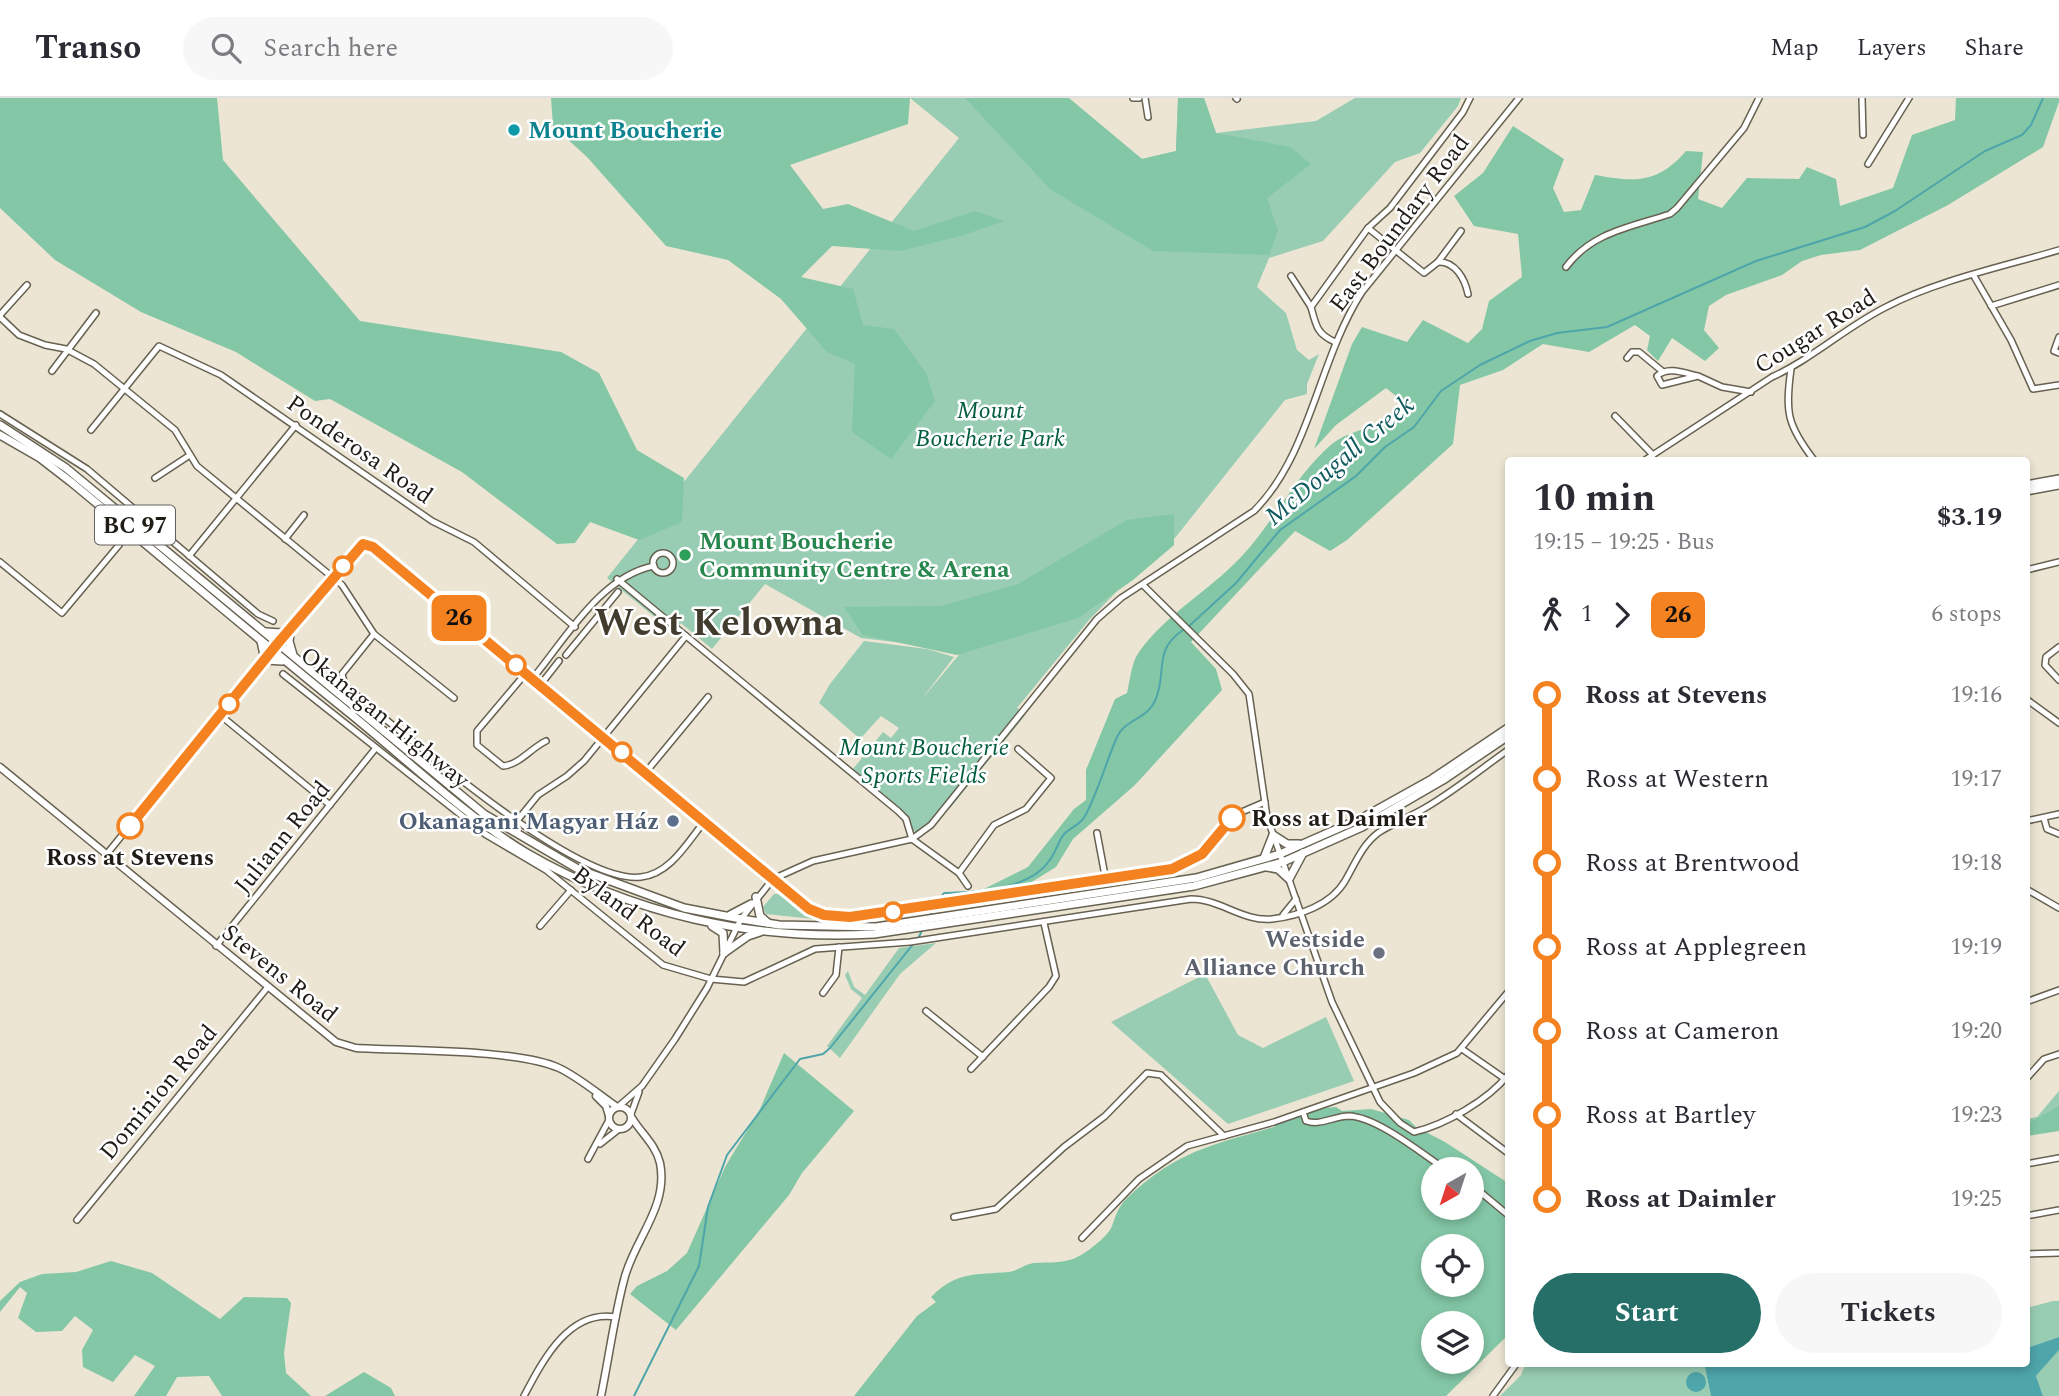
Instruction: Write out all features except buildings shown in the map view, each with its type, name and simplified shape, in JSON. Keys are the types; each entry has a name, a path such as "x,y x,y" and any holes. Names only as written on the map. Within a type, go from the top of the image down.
{"highway":[{"name":"Okanagan Highway","path":"0,425 66,468 263,636 272,650 486,824 524,851 632,902 736,928 829,936 1194,886 1263,867 1362,818 1432,779 1505,730"},
{"name":"Okanagan Highway","path":"0,435 40,458 263,636 278,643 484,814 544,852 578,869 684,908 768,923 876,927 925,923 1196,878 1264,858 1282,858 1303,853 1362,827 1505,738"},
{"path":"2030,484 2059,479"},
{"path":"2030,490 2059,485"},
{"path":"287,662 265,660 263,636 291,628"},
{"path":"291,628 289,641 294,656"},
{"path":"1264,858 1273,835 1287,844 1306,844"},
{"path":"1263,867 1278,869 1289,879 1303,853"},
{"path":"727,916 753,900 760,916 768,923"},
{"path":"699,920 723,933 724,953"},
{"path":"724,953 748,936 763,931"}],"main road":[{"name":"Stevens Road","path":"0,767 267,988 344,1046 496,1056 544,1063 572,1076 618,1107"},
{"name":"Stevens Road","path":"588,1087 606,1106 609,1118"},
{"path":"601,1396 624,1278 649,1228 661,1182 660,1163 646,1138 626,1108 618,1107 609,1118 621,1129 646,1138"},
{"path":"621,1129 629,1125 631,1116"}],"street":[{"path":"1133,98 1139,98"},
{"path":"1145,98 1148,117"},
{"path":"1311,307 1368,228 1390,208 1463,112 1470,98"},
{"name":"East Boundary Road","path":"912,839 950,806 1097,619 1121,597 1254,511 1270,494 1285,471 1344,320 1362,292 1519,98"},
{"path":"1566,267 1578,251 1615,230 1670,214 1744,128 1759,98"},
{"path":"1862,98 1863,135"},
{"path":"1868,164 1909,98"},
{"path":"1368,228 1424,273 1438,262 1461,231"},
{"name":"Cougar Road","path":"1650,457 1751,391 1791,369 1838,334 1889,305 1974,275 2059,250"},
{"path":"1438,262 1448,262 1454,267 1466,285 1468,294"},
{"path":"1974,275 2033,389 2059,385"},
{"path":"1291,276 1311,307 1317,330 1321,336 1335,342"},
{"path":"27,285 0,316 19,335 45,345 66,349 94,364 175,429 197,466 342,585 374,634 454,698"},
{"path":"1991,306 2059,285"},
{"path":"52,371 66,349 96,313"},
{"path":"2059,337 2054,351 2059,353"},
{"name":"Ponderosa Road","path":"125,390 159,346 221,375 432,521 474,542 576,625 587,630"},
{"path":"1627,358 1632,352 1639,352 1662,371 1698,376 1722,387 1751,391"},
{"path":"1791,369 1786,404 1788,419 1812,457"},
{"path":"1662,371 1657,376 1662,385 1698,376"},
{"path":"91,430 125,390"},
{"path":"0,414 87,469 258,614 273,621"},
{"path":"1615,416 1653,455"},
{"path":"189,556 296,425"},
{"path":"155,478 190,455"},
{"path":"285,539 304,515"},
{"path":"106,855 272,650 363,544 373,547 541,684 809,909 824,915 850,917 933,907 1172,869 1202,854 1237,814 1265,802"},
{"path":"0,562 62,613 119,545"},
{"path":"2030,569 2059,562"},
{"path":"533,678 606,589 634,569 654,566"},
{"path":"617,579 898,811 906,819 912,839 959,873 968,886"},
{"path":"1143,585 1249,694 1265,802 1273,835 1332,1002 1380,1102 1399,1123 1414,1132 1428,1129 1456,1114 1491,1094 1505,1082"},
{"path":"566,655 618,592"},
{"path":"374,634 342,674 345,686 516,822 582,859 615,874 632,878 649,876 664,868 704,822"},
{"path":"516,822 538,795 567,776 603,737 686,636"},
{"path":"2059,647 2046,657 2045,664 2059,680"},
{"path":"541,684 559,661"},
{"path":"526,673 477,731 477,745 503,766 512,765 546,741"},
{"name":"Byland Road","path":"283,674 485,834 546,870 663,964 711,979 744,982 809,951 917,941 1191,899 1209,900 1252,918 1280,917 1300,912 1320,905 1338,892 1360,853 1379,833 1427,807 1505,753"},
{"path":"646,772 708,697"},
{"path":"2030,702 2059,723"},
{"path":"220,715 330,805"},
{"name":"Juliann Road","path":"216,946 375,749"},
{"path":"959,873 994,825 1026,809 1051,778 1018,749"},
{"path":"2030,820 2059,814"},
{"path":"2044,818 2047,829 2059,834"},
{"path":"1097,832 1106,881"},
{"path":"631,1116 642,1086 711,979 741,919 753,900 773,879 813,861 912,839"},
{"path":"540,926 571,890"},
{"path":"2030,891 2059,908"},
{"path":"1280,917 1292,908 1296,899"},
{"path":"971,1069 1049,987 1055,976 1044,923"},
{"path":"823,993 836,975 839,947"},
{"name":"Dominion Road","path":"77,1220 267,988"},
{"path":"2030,1000 2058,990 2059,1000"},
{"path":"1082,1238 1111,1209 1112,1203 1160,1162 1187,1146 1303,1112 1414,1073 1462,1049 1505,996"},
{"path":"926,1011 983,1056"},
{"path":"1462,1049 1505,1077"},
{"path":"2030,1075 2044,1059 2059,1054"},
{"path":"954,1217 996,1209 1064,1147 1105,1116 1147,1073 1161,1075 1224,1136"},
{"path":"618,1107 642,1086"},
{"path":"1303,1112 1306,1121 1314,1124 1349,1116 1365,1120 1425,1157"},
{"path":"1456,1114 1505,1151"},
{"path":"589,1159 609,1118"},
{"path":"595,1149 610,1133 621,1129"},
{"path":"2030,1163 2059,1158"},
{"path":"1484,1195 1505,1212"},
{"path":"2030,1215 2059,1210"},
{"path":"2030,1254 2059,1253 2059,1262"},
{"path":"524,1396 547,1356 578,1324 590,1318 617,1317"},
{"path":"1493,1396 1514,1367"}],"green space":[{"path":"0,98 217,98 223,160 360,321 561,352 599,373 637,450 684,478 682,522 639,540 590,522 575,543 557,544 462,472 330,399 315,401 236,352 141,312 55,260 0,208"},
{"path":"551,98 910,98 908,124 790,165 823,209 848,204 914,231 975,211 1004,221 961,236 899,251 832,246 801,277 853,289 863,325 894,329 926,373 935,401 891,459 852,432 855,364 827,352 781,299 728,260 666,246 587,157 553,126"},
{"name":"Mount Boucherie Park","path":"910,98 1063,98 1142,159 1176,151 1178,98 1204,98 1216,133 1316,121 1355,98 1461,98 1458,106 1420,153 1395,162 1323,241 1269,258 1257,287 1286,313 1297,350 1309,360 1319,354 1307,384 1307,394 1285,400 1163,553 1121,587 1089,620 1017,708 1026,714 951,807 917,834 882,794 853,769 883,732 891,738 899,728 881,716 860,739 819,703 830,684 864,641 927,649 954,657 921,700 963,650 861,638 765,584 712,649 681,623 673,632 607,578 959,138"},
{"path":"965,98 1069,98 1142,159 1176,151 1178,98 1204,98 1216,133 1290,147 1311,164 1267,198 1278,231 1269,255 1153,251 1050,189"},
{"path":"1956,98 2059,98 2059,102 2043,147 1948,205 1860,250 1821,255 1802,261 1782,275 1726,295 1709,306 1704,330 1719,348 1705,361 1672,338 1658,361 1647,350 1650,336 1635,325 1589,352 1543,344 1503,370 1460,385 1453,444 1347,540 1330,551 1295,531 1191,642 1216,669 1222,690 1135,785 1073,839 1056,867 1022,888 974,894 1028,867 1074,809 1086,800 1086,770 1115,699 1127,693 1134,661 1150,638 1241,557 1308,469 1332,444 1383,422 1399,412 1401,400 1386,388 1336,425 1314,449 1352,344 1362,327 1407,342 1423,320 1468,343 1482,329 1489,301 1522,277 1518,234 1474,226 1454,196 1483,173 1513,126 1564,159 1553,188 1564,212 1581,210 1595,175 1622,179 1645,178 1665,170 1686,151 1703,152 1698,199 1722,208 1747,178 1799,179 1807,167 1836,179 1840,206 1893,188 1912,135 1955,120"},
{"path":"1174,514 1174,545 1133,580 1078,618 957,655 863,635 844,607 942,606 1018,584 1127,520"},
{"path":"774,894 779,894 814,919 766,914 763,907"},
{"path":"936,943 900,974 840,1058 827,1046 862,998 851,989 845,975 848,971 854,987 865,995 899,948"},
{"path":"1205,974 1238,1035 1263,1048 1326,1017 1354,1081 1228,1124 1111,1022"},
{"path":"784,1053 854,1111 802,1173 789,1195 676,1330 630,1294 637,1286 667,1271 687,1253 725,1167 760,1109"},
{"path":"2059,1091 2059,1126 2030,1132 2030,1118 2037,1117"},
{"path":"2059,1106 2059,1131 2030,1136 2030,1122"},
{"path":"1336,1107 1342,1111 1371,1109 1409,1120 1416,1127 1468,1157 1421,1157 1421,1220 1484,1220 1484,1167 1505,1181 1505,1338 1484,1359 1484,1311 1421,1311 1421,1374 1468,1374 1446,1396 854,1396 917,1316 936,1302 931,1297 949,1283 976,1274 1009,1272 1031,1264 1075,1258 1107,1234 1119,1208 1127,1198 1162,1170 1196,1152 1274,1127 1294,1115"},
{"path":"111,1261 152,1273 220,1319 244,1297 287,1298 291,1303 284,1353 286,1373 311,1396 222,1396 209,1376 205,1376 177,1377 166,1396 134,1396 155,1366 135,1355 113,1382 83,1367 82,1350 93,1330 75,1316 62,1331 36,1332 18,1318 27,1293 20,1287 0,1312 0,1301 20,1282 42,1274 76,1272"},
{"path":"2059,1301 2059,1337 2030,1347 2030,1307"},
{"path":"2059,1350 2059,1396 2043,1396 2036,1376"},
{"path":"1524,1367 1705,1367 1711,1396 1500,1396 1521,1375"},
{"path":"364,1372 391,1388 395,1396 325,1396"}],"water":[{"path":"2059,1337 2059,1350 2036,1376 2043,1396 1711,1396 1705,1367 2030,1367 2030,1347"},
{"path":"1692,1372 1700,1372 1706,1382 1700,1392 1692,1392 1686,1386 1686,1378"}],"waterway":[{"name":"McDougall Creek","path":"1188,627 1236,583 1280,530 1356,476 1385,447 1414,427 1441,391 1480,365 1530,341 1557,333 1607,327 1756,261 1865,227 1895,211 1985,151 2022,135 2031,125 2043,98"},
{"name":"McDougall Creek","path":"937,902 944,893 1001,888 1040,871 1053,855 1064,834 1085,816 1120,731 1147,712 1155,701 1167,646 1183,630"},
{"name":"McDougall Creek","path":"929,917 934,906"},
{"name":"McDougall Creek","path":"918,939 923,928"},
{"name":"McDougall Creek","path":"634,1396 699,1266 708,1207 727,1155 800,1059 823,1054 830,1048 914,943"}],"bus line":[{"name":"26","path":"130,826 278,643 363,544 373,547 541,684 809,909 824,915 850,917 929,907 1172,869 1202,854 1232,818"}],"place":[{"name":"Mount Boucherie","path":"514,130"},
{"name":"Mount Boucherie Community Centre & Arena","path":"685,555"},
{"name":"Ross at Daimler","path":"1232,818"},
{"name":"Okanagani Magyar Ház","path":"673,821"},
{"name":"Ross at Stevens","path":"130,826"},
{"name":"Westside Alliance Church","path":"1379,953"}],"district":[{"name":"West Kelowna","path":"719,622"}],"park label":[{"name":"Mount Boucherie Sports Fields","path":"924,761"}]}
